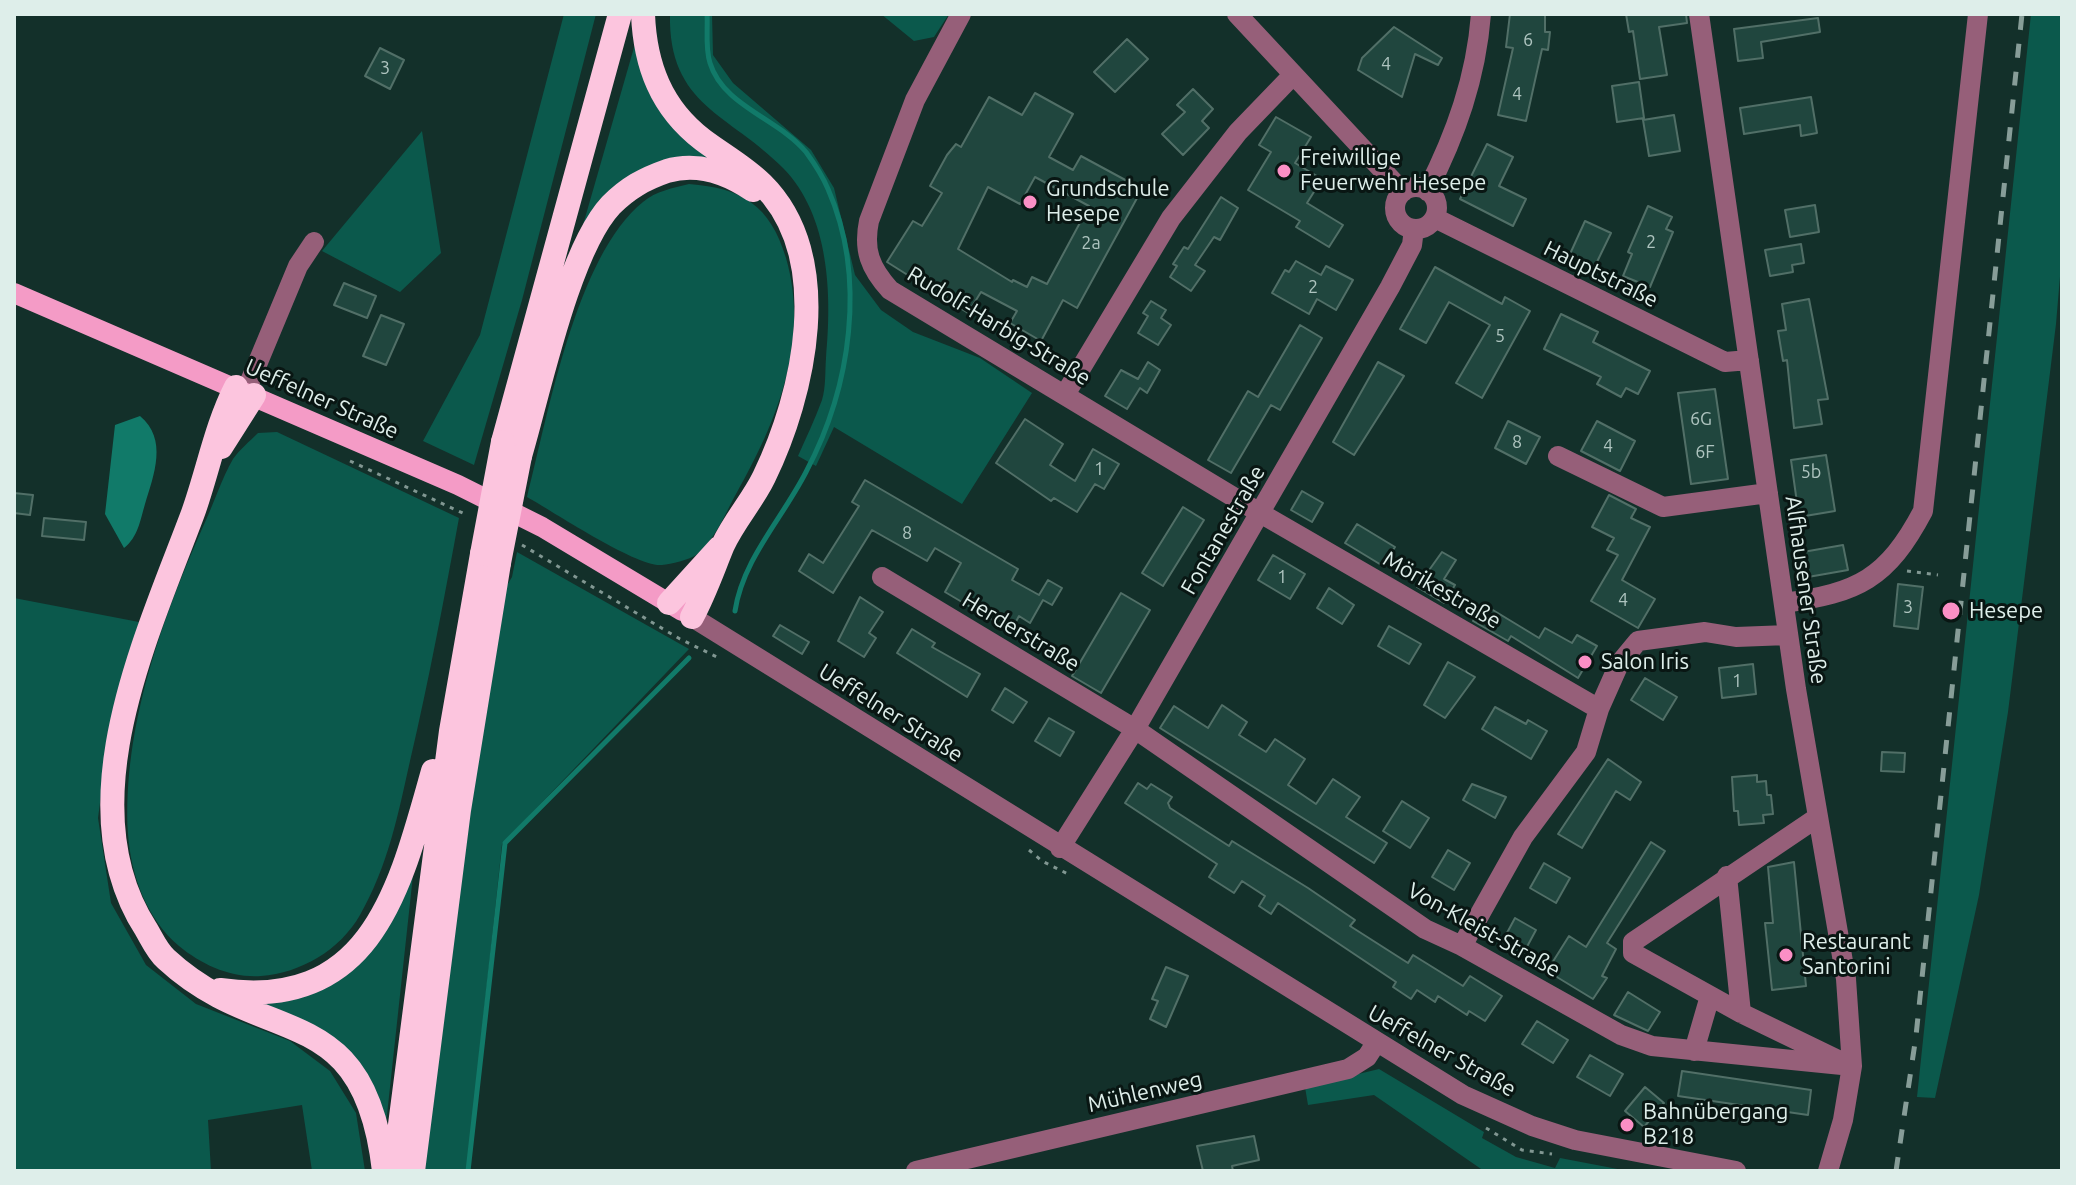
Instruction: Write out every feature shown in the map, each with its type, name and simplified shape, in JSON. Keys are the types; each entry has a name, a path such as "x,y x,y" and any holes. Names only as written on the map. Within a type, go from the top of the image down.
{"highway":[{"path":"394,1171 451,731 491,558 512,449 561,274 620,14"},
{"path":"643,14 644,45 653,78 675,114 764,185 789,222 802,271 807,314 803,363 781,440 763,480 724,543 669,603"},
{"path":"561,274 585,247 609,207 640,180 677,168 709,169 741,182 778,208"},
{"path":"245,391 213,459 133,679 118,737 113,794 115,853 129,903 164,958 206,988 244,1009 304,1030 342,1056 367,1096 384,1171"},
{"path":"692,617 711,581 724,543"},
{"path":"413,1171 491,558"},
{"path":"206,988 250,994 289,990 323,979 350,961 373,930 395,890 434,767 451,731"}],"main road":[{"name":"Ueffelner Straße","path":"14,293 458,485 542,527 692,617"}],"street":[{"name":"Rudolf-Harbig-Straße","path":"961,14 915,100 890,160 865,242 869,259 890,290 1066,393 1260,513"},
{"path":"1237,14 1403,192"},
{"path":"1427,191 1465,105 1478,54 1481,14"},
{"name":"Alfhausener Straße","path":"1699,14 1788,635 1846,979 1852,1066 1843,1120 1828,1171"},
{"path":"1784,603 1856,585 1886,568 1908,540 1923,511 1978,14"},
{"path":"1066,393 1171,218 1238,132 1293,75"},
{"path":"1416,187 1427,191 1436,203 1435,218 1426,227 1406,227 1396,216 1396,203 1403,192 1416,187"},
{"name":"Hauptstraße","path":"1435,218 1725,362 1749,360"},
{"name":"Fontanestraße","path":"1060,848 1135,729 1402,266 1412,245 1414,229"},
{"path":"245,391 298,266 314,242"},
{"path":"1558,456 1663,507 1768,493"},
{"name":"Mörikestraße","path":"1260,513 1599,709"},
{"name":"Herderstraße","path":"882,577 1135,729"},
{"name":"Ueffelner Straße","path":"692,617 1060,848 1463,1095 1532,1126 1587,1142 1736,1171"},
{"path":"1462,946 1523,837 1586,752 1599,709 1619,664 1638,641 1692,632 1746,637 1788,635"},
{"name":"Von-Kleist-Straße","path":"1135,729 1425,929 1462,946 1621,1035 1652,1046 1852,1066"},
{"path":"1818,817 1633,942 1633,953 1741,1013 1852,1066"},
{"path":"1727,876 1741,1013"},
{"path":"1694,1051 1710,996"},
{"name":"Mühlenweg","path":"916,1171 1348,1069 1367,1057 1376,1043"}],"path":[{"path":"1886,568 1938,575"}],"shaded area":[{"path":"564,14 596,14 522,300 474,465 423,441 480,335"},
{"path":"670,14 712,14 713,55 733,83 811,150 834,188 855,275 881,310 913,332 980,358 1032,393 962,504 834,427 816,466 798,456 822,400 825,384 828,308 819,233 799,187 783,168 723,120 691,89 679,69 672,45"},
{"path":"881,14 949,14 934,37 914,41"},
{"path":"2031,14 2062,14 2062,253 2056,324 2008,712 1979,895 1935,1098 1917,1097"},
{"path":"635,44 724,165 707,160 583,225"},
{"path":"422,131 441,253 400,292 322,251"},
{"path":"689,184 739,195 762,212 772,225 786,258 792,289 792,350 776,410 764,438 709,542 696,555 685,560 650,564 615,548 527,497 568,339 582,297 600,259 620,227 643,202 659,193"},
{"path":"140,416 154,435 156,458 138,528 124,548 105,514 115,425"},
{"path":"277,432 459,518 401,801 385,859 370,897 352,928 318,958 276,974 250,976 217,969 197,959 179,946 158,923 143,896 133,865 128,834 128,794 132,753 149,673 190,557 233,459 258,433"},
{"path":"517,552 689,649 502,844 467,1171 424,1171 443,979 506,587 512,577"},
{"path":"14,598 139,622 109,734 98,818 111,903 146,965 196,1004 290,1041 330,1071 356,1113 365,1171 312,1171 302,1105 208,1120 211,1171 14,1171"},
{"path":"414,866 386,1124 377,1093 347,1051 244,1002 289,1001 326,987"},
{"path":"1379,1069 1484,1132 1482,1138 1516,1157 1555,1168 1560,1158 1628,1171 1484,1171 1374,1095 1308,1105 1305,1087"}],"building":[{"path":"1510,14 1545,14 1545,32 1550,32 1548,50 1542,49 1526,121 1498,115 1513,48 1506,47"},
{"path":"1626,14 1686,14 1687,23 1659,27 1667,75 1640,79 1633,31 1629,32"},
{"path":"1818,18 1820,32 1761,42 1763,58 1738,61 1734,29"},
{"path":"1394,27 1442,58 1438,65 1415,54 1402,97 1358,70 1362,58"},
{"path":"1127,39 1148,59 1115,92 1094,72"},
{"path":"380,48 404,60 390,89 365,76"},
{"path":"1639,82 1644,118 1617,122 1612,86"},
{"path":"1193,89 1213,109 1202,121 1209,128 1183,155 1162,134 1185,112 1177,105"},
{"path":"1035,93 1073,114 1049,157 1073,170 1081,156 1142,189 1077,308 1063,300 1041,341 1010,323 1017,311 981,292 968,313 887,262 913,221 922,226 942,193 930,186 947,155 956,144 961,147 989,97 1022,115","holes":["1035,177 1089,206 1047,284 1032,277 1027,287 1012,282 958,249 988,187 1020,204"]},
{"path":"1811,97 1817,133 1801,136 1800,125 1744,134 1740,108"},
{"path":"1674,115 1680,151 1649,156 1643,120"},
{"name":"Freiwillige Feuerwehr Hesepe","path":"1276,117 1311,137 1295,163 1322,179 1307,203 1343,225 1329,247 1296,227 1300,221 1248,190 1271,152 1259,145"},
{"path":"1487,144 1513,157 1499,186 1526,199 1513,226 1460,199"},
{"path":"1221,197 1238,208 1220,240 1214,237 1195,265 1205,271 1191,291 1170,277 1177,266 1173,264 1184,247 1188,249"},
{"path":"1815,205 1819,232 1790,237 1785,210"},
{"path":"1648,206 1672,217 1666,229 1673,232 1650,287 1623,276 1632,254 1628,252"},
{"path":"1585,221 1611,233 1595,266 1570,254"},
{"path":"1801,244 1804,263 1792,265 1793,272 1770,276 1765,250"},
{"path":"1296,261 1321,275 1326,266 1353,280 1336,310 1317,299 1309,314 1272,293 1285,270 1289,272"},
{"path":"1435,267 1502,304 1505,297 1530,311 1482,398 1456,383 1490,325 1449,302 1426,343 1400,329"},
{"path":"344,283 376,296 367,318 334,305"},
{"path":"1809,299 1828,399 1818,400 1822,424 1794,428 1787,360 1783,361 1778,331 1786,330 1782,304"},
{"path":"1151,301 1166,310 1161,318 1171,325 1158,345 1138,333 1148,316 1143,313"},
{"path":"1561,314 1598,332 1593,342 1650,371 1638,394 1626,388 1621,397 1597,384 1601,377 1544,349"},
{"path":"381,315 404,324 386,365 363,356"},
{"path":"1300,325 1322,338 1280,410 1271,405 1231,473 1208,460 1248,391 1258,397"},
{"path":"1148,362 1160,370 1147,393 1140,388 1127,409 1105,396 1121,370 1138,379"},
{"path":"1378,362 1404,376 1354,455 1333,442"},
{"path":"1715,389 1728,479 1691,484 1678,393"},
{"path":"1025,419 1063,444 1050,465 1075,481 1093,449 1119,464 1104,489 1095,484 1077,512 1054,498 1051,501 996,463"},
{"path":"1508,421 1540,437 1526,464 1495,448"},
{"path":"1597,421 1635,441 1620,471 1581,451"},
{"path":"1826,455 1835,511 1799,517 1791,460"},
{"path":"865,480 1018,569 1012,580 1039,595 1048,580 1062,588 1052,605 1043,600 1030,623 1019,616 1011,631 945,592 961,563 935,548 927,561 872,530 833,593 799,571 809,554 823,563 859,506 852,502"},
{"path":"1302,491 1323,503 1312,522 1291,510"},
{"path":"14,493 33,495 30,515 14,513"},
{"path":"1609,495 1636,509 1631,518 1650,527 1622,580 1655,599 1638,628 1591,601 1618,555 1607,550 1614,538 1592,527"},
{"path":"1183,507 1204,520 1163,586 1142,573"},
{"path":"44,518 86,522 84,540 42,536"},
{"path":"1357,524 1395,547 1383,566 1345,543"},
{"path":"1843,545 1848,570 1808,577 1803,552"},
{"path":"1442,552 1456,560 1444,579 1455,585 1444,603 1417,587"},
{"path":"1273,555 1305,574 1290,599 1258,580"},
{"path":"1898,584 1923,587 1918,629 1894,626"},
{"path":"1329,588 1354,605 1342,624 1317,608"},
{"path":"1121,593 1150,610 1101,693 1072,676"},
{"path":"860,597 883,612 869,633 876,638 864,657 838,641"},
{"path":"1483,604 1539,638 1545,628 1572,643 1577,635 1597,646 1578,678 1511,636 1508,641 1473,621"},
{"path":"780,625 809,642 802,654 773,636"},
{"path":"1389,626 1421,644 1409,664 1378,646"},
{"path":"912,629 935,643 932,647 980,674 967,697 897,653"},
{"path":"1448,662 1475,677 1445,718 1424,705"},
{"path":"1753,664 1756,694 1722,698 1719,668"},
{"path":"1645,678 1677,697 1663,720 1631,700"},
{"path":"1005,688 1027,702 1013,723 992,710"},
{"path":"1222,705 1247,722 1239,735 1266,752 1275,739 1305,759 1288,785 1316,804 1333,779 1360,797 1346,817 1387,843 1374,863 1160,728 1174,706 1208,728"},
{"path":"1495,707 1526,724 1528,720 1547,731 1531,759 1482,729"},
{"path":"1049,718 1074,732 1060,756 1035,741"},
{"path":"1882,752 1905,753 1904,772 1881,771"},
{"path":"1608,759 1641,782 1630,800 1616,791 1582,848 1558,834"},
{"path":"1757,775 1757,782 1766,781 1773,814 1763,815 1764,823 1739,825 1738,811 1734,811 1732,777"},
{"path":"1138,783 1147,789 1151,784 1172,797 1168,803 1170,808 1229,846 1232,841 1308,888 1355,920 1350,926 1408,963 1413,955 1463,986 1470,976 1502,996 1485,1021 1469,1011 1467,1015 1438,996 1435,1002 1417,990 1411,999 1393,987 1396,982 1278,903 1271,914 1259,906 1265,896 1242,881 1234,893 1209,877 1217,864 1125,803"},
{"path":"1472,784 1506,797 1495,818 1463,800"},
{"path":"1402,801 1429,818 1410,848 1383,831"},
{"path":"1651,842 1665,851 1607,943 1616,949 1602,976 1607,978 1593,999 1547,971 1569,936 1586,947"},
{"path":"1448,850 1470,863 1454,890 1432,877"},
{"name":"Restaurant Santorini","path":"1794,862 1806,986 1772,990 1765,923 1773,923 1768,867"},
{"path":"1544,863 1570,878 1556,903 1530,888"},
{"path":"1515,918 1536,930 1522,956 1501,944"},
{"path":"1166,967 1188,976 1166,1027 1150,1019 1158,1001 1152,999"},
{"path":"1628,992 1660,1012 1648,1031 1614,1015"},
{"path":"1537,1021 1568,1040 1553,1063 1522,1044"},
{"path":"1590,1055 1623,1074 1610,1096 1577,1077"},
{"path":"1682,1071 1811,1090 1808,1115 1678,1096"},
{"path":"1645,1087 1664,1103 1644,1127 1625,1111"},
{"path":"1254,1136 1259,1160 1232,1166 1233,1171 1203,1171 1197,1146"}],"waterway":[{"path":"707,14 708,57 717,78 739,101 795,140 824,180 840,223 850,295 843,369 834,404 806,472 746,574 735,611"},
{"path":"468,1171 505,843 689,658"}],"railway":[{"path":"1896,1171 1916,1036 2022,14"}],"place":[{"name":"Freiwillige Feuerwehr Hesepe","path":"1284,171"},
{"name":"Grundschule Hesepe","path":"1030,202"},
{"name":"Hesepe","path":"1951,611"},
{"name":"Salon Iris","path":"1585,662"},
{"name":"Restaurant Santorini","path":"1786,955"},
{"name":"Bahnübergang B218","path":"1627,1125"}]}
